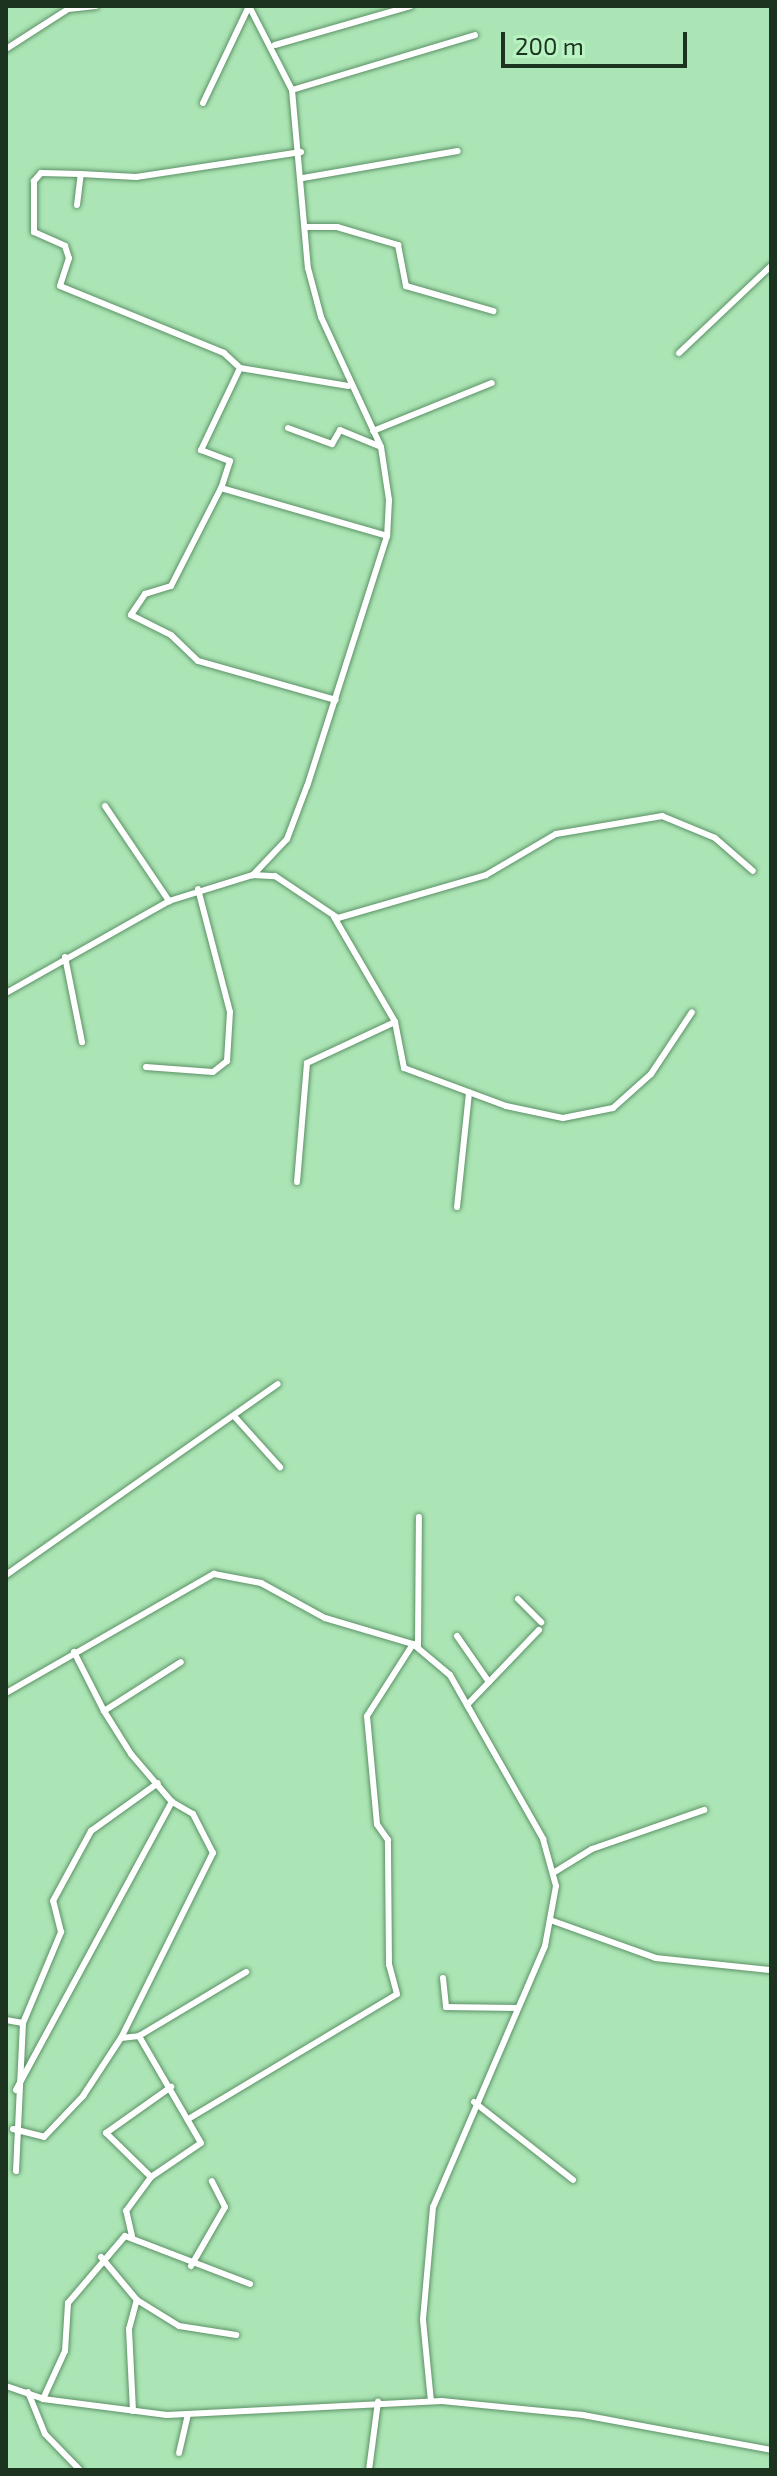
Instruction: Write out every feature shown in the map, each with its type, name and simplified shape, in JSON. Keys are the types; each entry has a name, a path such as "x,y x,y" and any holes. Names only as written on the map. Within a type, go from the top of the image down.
{"street":[{"path":"6,49 68,9 96,6"},
{"path":"249,6 275,45 292,90 307,227 321,317 349,386 381,447 389,481 387,536 336,700 287,839 272,859 253,875"},
{"path":"203,103 249,6"},
{"path":"275,45 411,6"},
{"path":"292,90 475,35"},
{"path":"303,178 458,151"},
{"path":"301,152 136,177 41,173 34,181 34,232 65,246 69,258 60,286 224,353 240,368 349,386"},
{"path":"77,205 81,174"},
{"path":"307,227 337,227 398,245 406,286 493,311"},
{"path":"679,353 771,266"},
{"path":"240,368 201,450 230,461 221,488 171,586 145,594 131,615 171,635 198,661 336,700"},
{"path":"373,431 492,383"},
{"path":"288,428 332,444 340,430 381,447"},
{"path":"221,488 387,536"},
{"path":"105,806 169,901"},
{"path":"334,917 486,875 556,834 639,816 677,819 753,871"},
{"path":"272,859 275,876"},
{"path":"6,993 169,901 198,889 253,875 275,876 334,917 395,1022 411,1075 563,1118 613,1108 675,1044 692,1012"},
{"path":"146,1067 213,1072 227,1061 230,1012 198,889"},
{"path":"65,957 82,1042"},
{"path":"297,1182 307,1063 315,1053 351,1046 395,1022"},
{"path":"457,1207 469,1093"},
{"path":"6,1575 278,1384"},
{"path":"234,1416 280,1467"},
{"path":"190,2118 397,1994 389,1965 388,1840 377,1824 367,1716 415,1645 419,1517"},
{"path":"6,1693 214,1574 261,1583 325,1618 415,1645 443,1666 467,1705 543,1839 553,1873 553,1921 474,2102 433,2207 423,2320 431,2401"},
{"path":"467,1705 540,1626 518,1599"},
{"path":"457,1636 489,1682"},
{"path":"13,2129 44,2137 83,2096 121,2038 213,1853 193,1814 172,1802 104,1711 74,1652"},
{"path":"104,1711 181,1662"},
{"path":"16,2171 13,2129 23,2023 61,1932 53,1901 80,1844 158,1783"},
{"path":"15,2090 37,2062 172,1802"},
{"path":"553,1873 592,1849 704,1810"},
{"path":"553,1921 656,1958 771,1970"},
{"path":"121,2038 139,2036 246,1972"},
{"path":"443,1978 446,2007 516,2008"},
{"path":"6,2020 23,2023"},
{"path":"139,2036 190,2118 201,2143 151,2177 126,2211 132,2236 191,2266 250,2284"},
{"path":"151,2177 106,2133 171,2087"},
{"path":"474,2102 573,2180"},
{"path":"191,2266 225,2207 212,2181"},
{"path":"43,2399 65,2351 68,2303 101,2257 132,2236"},
{"path":"101,2257 137,2300 179,2326 236,2335"},
{"path":"133,2411 129,2329 137,2300"},
{"path":"6,2386 43,2399 188,2415 431,2401 583,2415 771,2450"},
{"path":"28,2392 45,2434 80,2470"},
{"path":"369,2470 378,2402"},
{"path":"179,2453 188,2415"}]}
